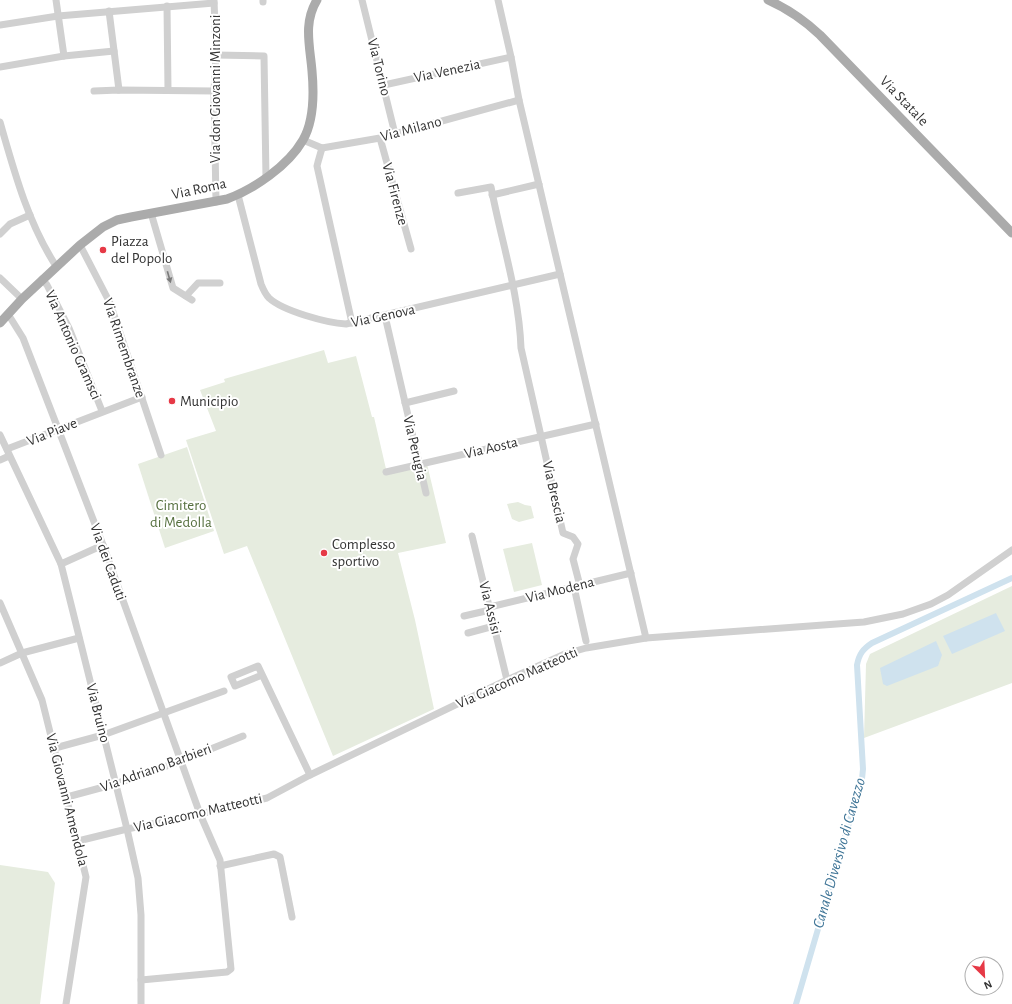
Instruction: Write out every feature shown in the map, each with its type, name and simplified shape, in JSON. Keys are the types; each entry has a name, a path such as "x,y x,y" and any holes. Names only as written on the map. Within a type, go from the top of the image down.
{"main road":[{"name":"Via Roma","path":"0,323 42,279 80,245 95,239 103,227 117,220 216,202 238,195 266,178 295,151 303,140 309,125 312,108 313,92 308,24 310,12 317,0"},
{"name":"Via Statale","path":"768,0 792,12 815,31 1012,233"}],"street":[{"path":"56,0 64,56"},
{"name":"Via Torino","path":"362,0 395,134"},
{"path":"498,0 519,100 646,638"},
{"path":"0,25 58,16 214,1"},
{"name":"Via don Giovanni Minzoni","path":"214,1 216,55 214,91 216,202"},
{"path":"167,6 168,90"},
{"path":"109,11 119,90"},
{"path":"0,67 64,56 114,51"},
{"path":"216,55 264,56 266,178"},
{"name":"Via Venezia","path":"384,85 511,57"},
{"path":"94,91 214,91"},
{"name":"Via Milano","path":"322,148 380,138 519,100"},
{"path":"0,122 30,215 45,250 56,266"},
{"name":"Via Firenze","path":"380,138 411,249"},
{"path":"303,140 322,148 317,166 352,323"},
{"path":"492,195 539,184"},
{"path":"458,193 491,187 521,332 521,348 541,437"},
{"name":"Via Genova","path":"238,195 261,284 268,297 291,311 340,324 385,316 560,274"},
{"path":"151,213 173,288 189,298 198,283 220,283"},
{"path":"0,234 10,224 30,215"},
{"name":"Via Rimembranze","path":"80,245 110,303 161,455"},
{"path":"0,278 22,299"},
{"name":"Via Antonio Gramsci","path":"42,279 47,285 69,328 102,411"},
{"name":"Via dei Caduti","path":"8,314 23,338 103,545 200,814 220,860 231,969 227,972 141,980"},
{"name":"Via Perugia","path":"385,316 426,493"},
{"name":"Via Perugia","path":"405,403 454,391"},
{"name":"Via Piave","path":"8,453 57,429 142,397"},
{"name":"Via Aosta","path":"386,472 596,424"},
{"name":"Via Bruino","path":"0,434 61,564 127,828 138,878 141,916 141,1004"},
{"name":"Via Brescia","path":"541,437 563,533 573,537 578,544 573,559 577,586"},
{"path":"0,460 8,453"},
{"name":"Via Assisi","path":"472,536 507,680"},
{"path":"61,564 103,545"},
{"name":"Via Giacomo Matteotti","path":"78,841 127,828 200,814 267,798 310,775 507,680 565,654 586,648 646,638 864,622 903,614 931,604 948,595 1011,551"},
{"name":"Via Modena","path":"464,616 631,573"},
{"path":"577,586 586,641"},
{"name":"Via Giovanni Amendola","path":"0,603 42,700 86,877 66,1004"},
{"path":"468,633 494,626"},
{"path":"0,663 22,653 79,638"},
{"path":"262,675 310,775"},
{"path":"55,748 103,735 224,691"},
{"name":"Via Adriano Barbieri","path":"67,797 115,784 181,761 244,736"},
{"path":"220,866 274,854 280,857 292,917"}],"green space":[{"name":"Complesso sportivo","path":"324,350 328,363 356,356 372,417 374,417 386,469 426,460 446,543 398,553 415,620 434,709 333,756 247,546 224,554 186,440 216,431 200,390 225,382 224,379"},
{"name":"Cimitero di Medolla","path":"187,447 214,531 165,548 138,464"},
{"path":"518,502 531,506 534,518 519,522 512,519 507,504"},
{"path":"532,543 542,585 514,592 503,549"},
{"path":"1012,586 1012,683 864,738 866,664 870,654"},
{"path":"0,865 48,872 55,883 40,1004 0,1004"}],"water":[{"path":"996,613 1005,631 952,654 943,636"},
{"path":"936,641 942,655 938,666 887,686 883,684 880,668"}],"waterway":[{"name":"Canale Diversivo di Cavezzo","path":"796,1004 862,779 863,769 857,665 860,655 872,643 1012,578"}],"place":[{"name":"Piazza del Popolo","path":"103,250"},
{"name":"Municipio","path":"172,401"},
{"name":"Complesso sportivo","path":"324,553"}]}
